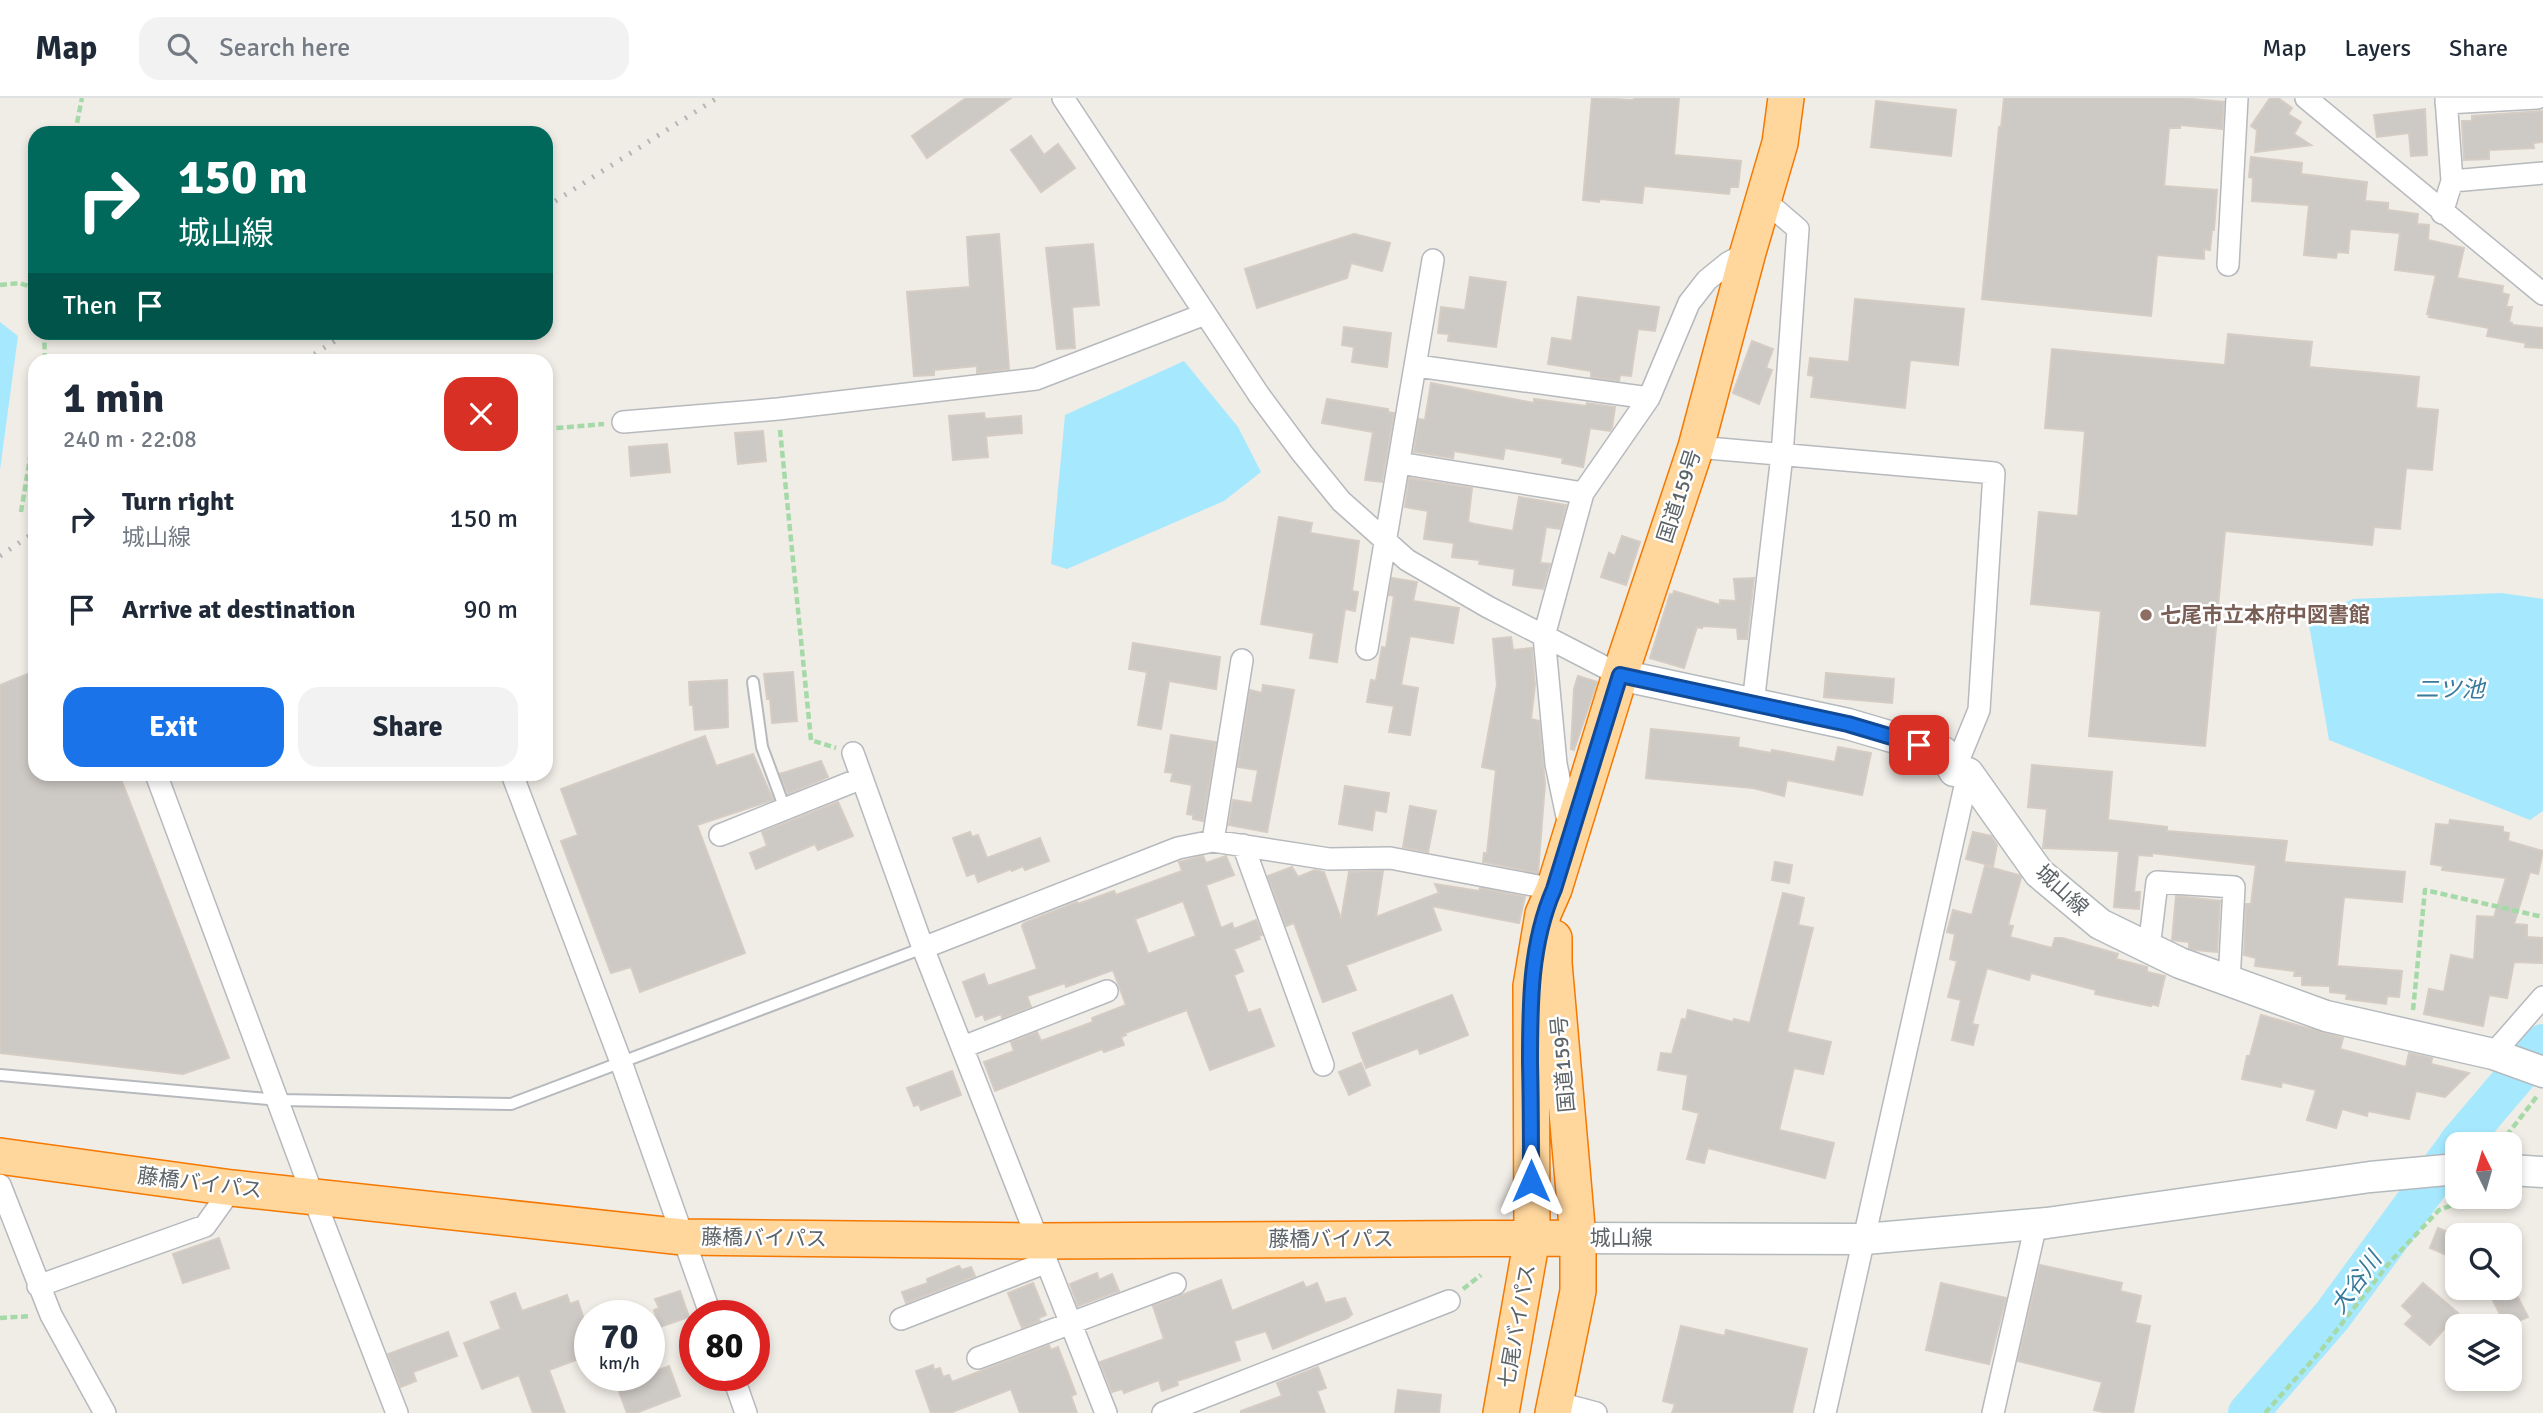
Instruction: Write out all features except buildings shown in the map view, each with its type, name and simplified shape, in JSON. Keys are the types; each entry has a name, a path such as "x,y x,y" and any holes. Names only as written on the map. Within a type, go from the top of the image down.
{"highway":[{"name":"国道159号","path":"1532,1238 1531,986 1543,914 1554,889 1620,675 1696,447 1780,143 1786,98"},
{"name":"国道159号","path":"1554,889 1554,963 1578,1238"},
{"name":"藤橋バイパス","path":"0,1156 232,1188 683,1237 1044,1251 1578,1238"},
{"name":"七尾バイパス","path":"1501,1413 1532,1238"},
{"path":"1554,1408 1578,1292 1578,1238"}],"main road":[{"name":"城山線","path":"1620,675 1848,724 1942,752 1961,772 2039,873 2099,924 2180,963 2326,1016 2500,1057 2543,1072"},
{"name":"城山線","path":"1578,1238 1865,1239 2036,1224 2370,1177 2445,1170"},
{"path":"2522,1171 2543,1172"}],"street":[{"path":"1063,98 1205,314 1302,453 1341,501 1407,560 1620,675"},
{"path":"2228,265 2238,98"},
{"path":"2306,98 2442,213 2543,293"},
{"path":"2442,213 2452,181 2446,100 2538,98"},
{"path":"2452,181 2543,173"},
{"path":"1753,704 1782,455 1798,229 1763,199"},
{"path":"1570,835 1556,764 1544,636 1583,493 1649,398 1689,303 1707,280 1728,263 1748,252"},
{"path":"1367,649 1433,260"},
{"path":"623,422 778,409 1036,379 1205,314"},
{"path":"1416,366 1649,398"},
{"path":"1696,447 1994,473 1979,710 1961,772 1865,1239 1825,1413"},
{"path":"1399,463 1583,493"},
{"path":"1213,841 1242,660"},
{"path":"853,753 923,948 1106,1413"},
{"path":"720,835 862,778"},
{"path":"159,781 397,1413"},
{"path":"515,781 621,1062 705,1300"},
{"path":"923,948 1178,848 1213,841 1329,859 1390,858 1554,889"},
{"path":"1243,845 1323,1065"},
{"path":"2149,948 2157,882 2234,887 2229,982"},
{"path":"963,1046 1107,991"},
{"path":"2500,1057 2543,997"},
{"path":"38,1286 205,1226 232,1188"},
{"path":"2,1195 51,1315 105,1413"},
{"path":"1993,1413 2036,1224"},
{"path":"901,1319 1044,1251"},
{"path":"978,1358 1175,1284"},
{"path":"1163,1413 1449,1301"},
{"path":"738,1391 746,1413"},
{"path":"1554,1408 1596,1413"}],"lane":[{"path":"753,682 762,747 785,809"},
{"path":"0,1075 279,1100 511,1104 923,948"}],"path":[{"path":"76,126 82,98"},
{"path":"0,285 19,282 28,285"},
{"path":"778,409 811,740 853,753"},
{"path":"553,428 623,422"},
{"path":"21,512 28,470"},
{"path":"2411,1035 2425,890 2543,916"},
{"path":"2509,1132 2543,1088"},
{"path":"2264,1413 2318,1354 2398,1253 2445,1208"},
{"path":"0,1318 51,1315"}],"water":[{"path":"0,322 18,336 0,470"},
{"path":"1184,361 1238,427 1261,472 1224,501 1067,569 1051,564 1065,415"},
{"name":"二ツ池","path":"2501,593 2543,599 2543,811 2530,820 2329,740 2308,619 2353,599"}],"waterway":[{"name":"大谷川","path":"2468,1132 2543,1044"},
{"name":"大谷川","path":"2248,1413 2332,1316 2445,1162"}],"railway":[{"path":"553,203 717,98"},
{"path":"314,354 336,340"},
{"path":"0,556 28,537"}],"place":[{"name":"七尾市立本府中図書館","path":"2146,615"}],"route":[{"path":"1531,1181 1531,986 1535,952 1543,914 1554,889 1620,675 1848,724 1919,745"}]}
